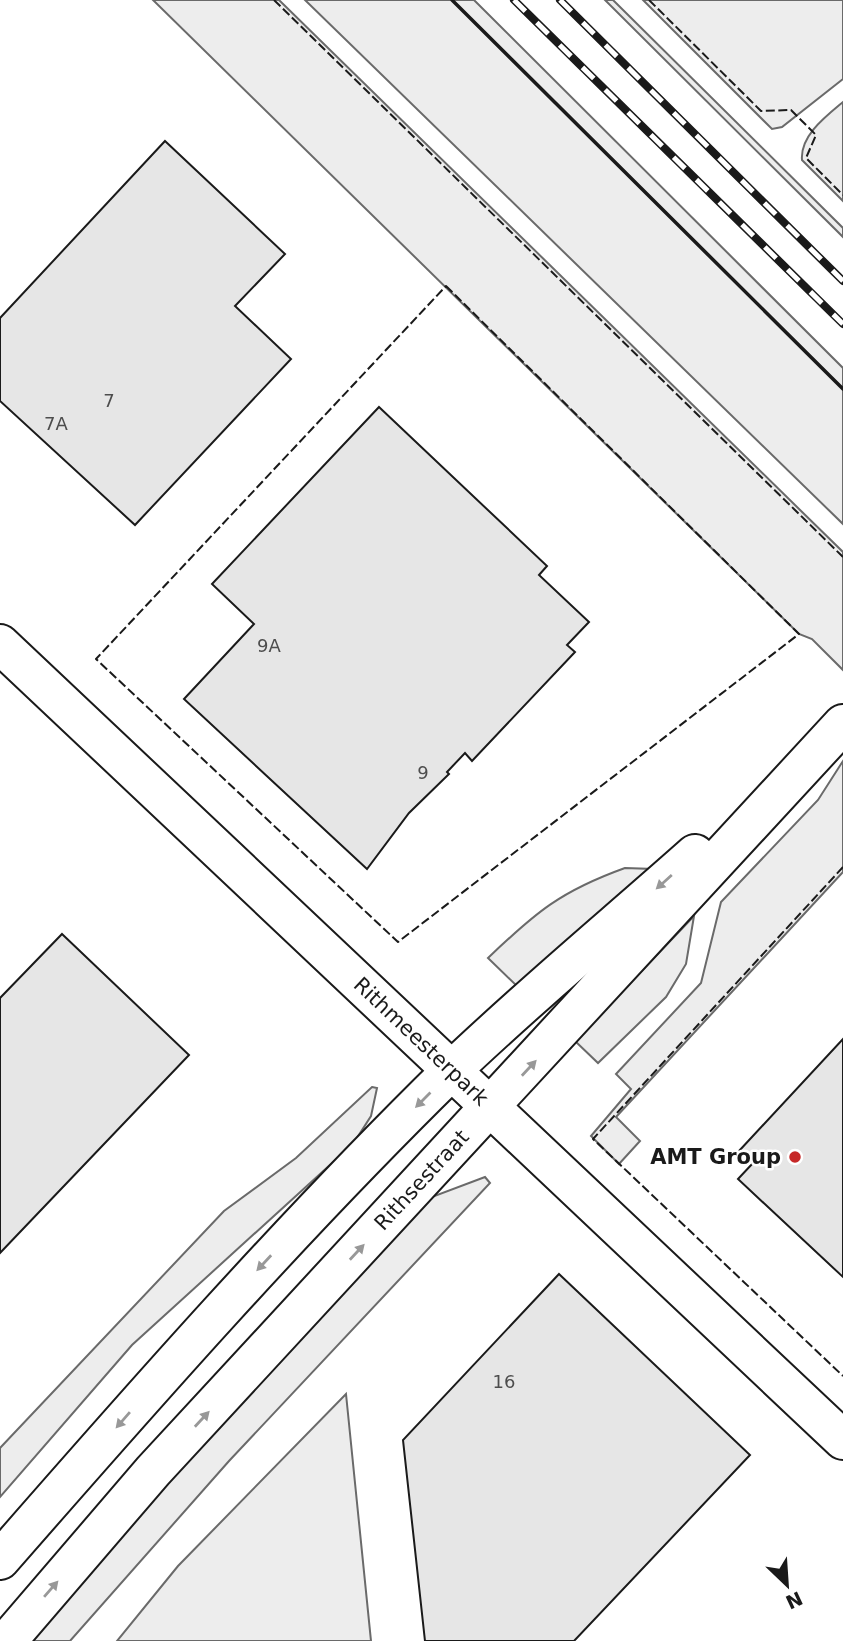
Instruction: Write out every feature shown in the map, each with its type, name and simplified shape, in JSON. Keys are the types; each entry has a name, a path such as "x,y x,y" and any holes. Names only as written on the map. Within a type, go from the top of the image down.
{"street":[{"name":"Rithmeesterpark","path":"0,643 843,1440"},
{"name":"Rithsestraat","path":"0,1560 210,1321 318,1205 451,1071 843,723"},
{"name":"Rithsestraat","path":"7,1641 153,1471 491,1109 843,723"}],"shaded area":[{"path":"153,0 279,0 843,552 843,670 812,639 799,634"},
{"path":"305,0 474,0 843,368 843,524"},
{"path":"605,0 613,0 843,228 843,237"},
{"path":"643,0 843,0 843,79 782,127 772,129"},
{"path":"843,102 843,201 802,160 802,151 809,135"},
{"path":"843,761 843,872 616,1117 640,1141 619,1164 591,1136 631,1089 616,1074 701,983 721,902 818,800"},
{"path":"625,868 653,869 521,990 488,958 536,915 566,894"},
{"path":"694,916 686,964 666,997 598,1063 575,1041"},
{"path":"372,1087 377,1088 371,1116 353,1144 132,1345 0,1497 0,1448 224,1211 296,1158"},
{"path":"485,1177 490,1183 229,1461 70,1641 27,1641 99,1551 429,1198"},
{"path":"346,1394 371,1641 117,1641 178,1566"}],"building":[{"path":"165,141 285,254 235,306 291,359 135,525 0,401 0,318"},
{"path":"379,407 547,566 539,575 589,622 567,645 575,652 472,761 465,753 447,772 449,774 409,813 367,869 184,699 254,624 212,584"},
{"path":"62,934 189,1055 0,1253 0,998"},
{"name":"AMT Group","path":"843,1039 843,1277 738,1179 753,1163 739,1151"},
{"path":"559,1274 750,1455 574,1641 425,1641 403,1440"}],"railway":[{"path":"514,0 843,324"},
{"path":"560,0 843,281"}],"fence":[{"path":"274,0 843,557"},
{"path":"649,0 761,111 791,110 816,135 806,158 843,195"},
{"path":"446,286 799,634 398,942 96,659 446,286"},
{"path":"843,867 593,1139 843,1376"}],"wall":[{"path":"452,0 843,389"}],"place":[{"name":"AMT Group","path":"795,1157"}]}
